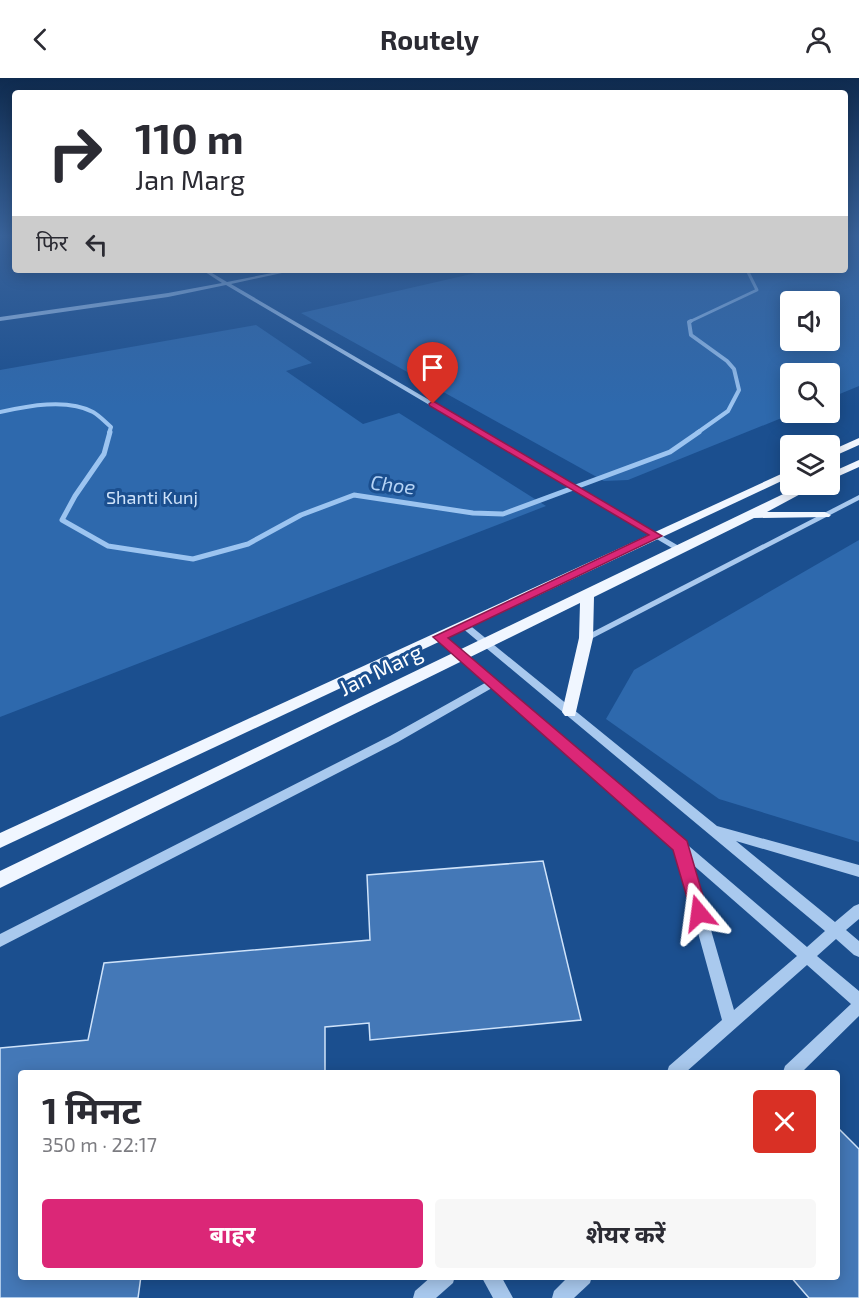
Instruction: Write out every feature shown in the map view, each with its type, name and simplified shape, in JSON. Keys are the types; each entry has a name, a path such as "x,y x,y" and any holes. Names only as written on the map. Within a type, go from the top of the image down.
{"main road":[{"path":"840,450 859,441"},
{"path":"840,472 859,463"},
{"name":"Jan Marg","path":"0,841 780,478"},
{"name":"Jan Marg","path":"0,880 792,495"},
{"path":"751,515 825,515"},
{"path":"570,712 586,638 587,594"}],"street":[{"path":"0,319 183,292"},
{"path":"242,292 680,549"},
{"path":"586,638 859,497"},
{"path":"464,625 859,950"},
{"path":"439,637 859,1001"},
{"path":"0,941 394,739 493,683"},
{"path":"712,830 859,871"},
{"path":"681,846 730,1024"},
{"path":"677,1070 859,910"},
{"path":"793,1070 859,1006"},
{"path":"422,1298 442,1280"},
{"path":"493,1280 504,1298"},
{"path":"561,1298 579,1280"}],"green space":[{"path":"393,292 780,292 780,351 840,351 840,292 859,292 859,386 840,394 840,363 780,363 780,419 628,480 604,481 301,313"},
{"name":"Shanti Kunj","path":"256,325 312,363 286,371 363,424 399,413 546,506 0,717 0,370"},
{"path":"859,540 859,842 719,799 606,719 634,670"}],"building":[{"path":"543,861 581,1020 370,1040 369,1023 325,1027 325,1070 18,1070 18,1280 140,1280 138,1298 0,1298 0,1048 88,1040 104,963 370,940 367,875"},
{"path":"840,1130 859,1149 859,1298 809,1298 793,1280 840,1280"}],"waterway":[{"name":"Choe","path":"689,322 753,292"},
{"name":"Choe","path":"689,322 691,335 727,361 734,369 739,390 728,411 697,433"},
{"name":"Choe","path":"0,412 47,404 71,405 98,415 111,427 109,433"},
{"name":"Choe","path":"110,432 104,454 75,496 62,520 108,546 193,559 248,544 301,515 354,495 473,513 503,514 670,452 699,432"}],"route":[{"path":"433,404 657,536 439,637 681,846 699,913"}]}
